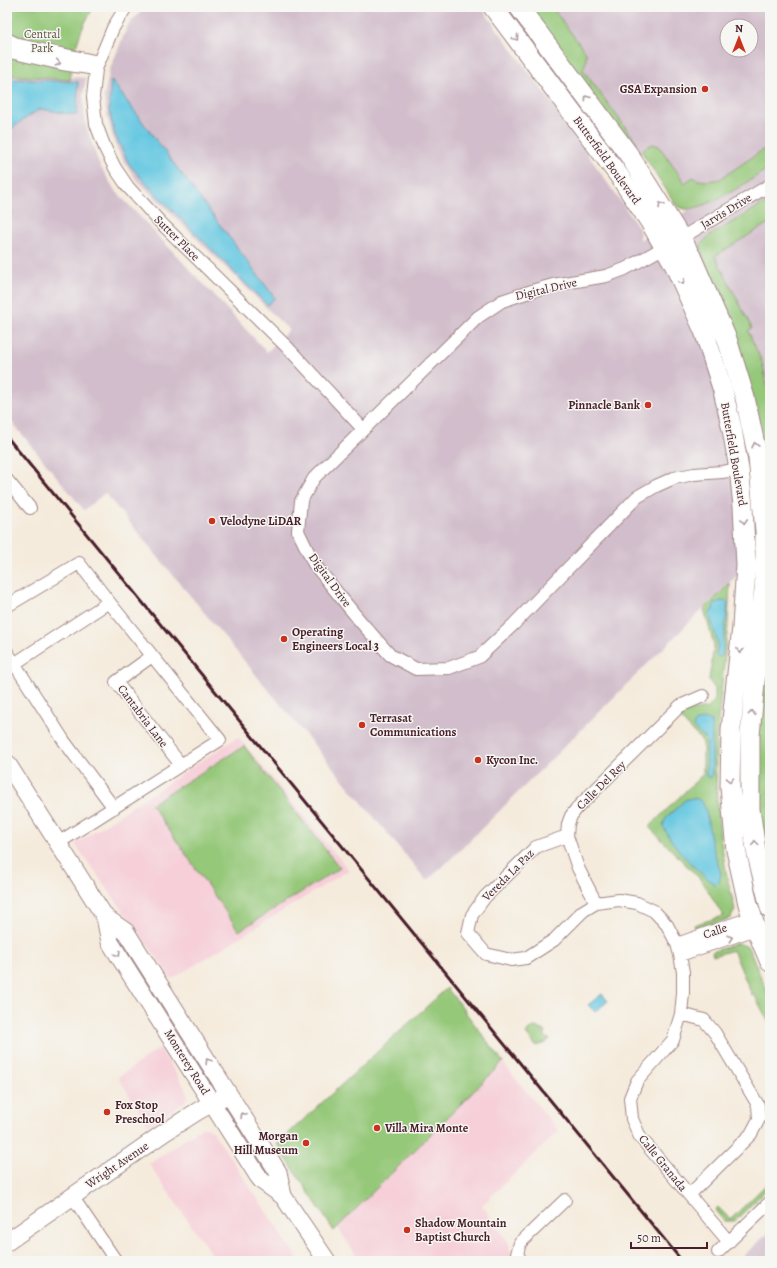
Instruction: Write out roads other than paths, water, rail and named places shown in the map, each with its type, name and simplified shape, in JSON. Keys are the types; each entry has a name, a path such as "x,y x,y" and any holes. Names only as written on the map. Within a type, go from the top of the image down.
{"main road":[{"name":"Butterfield Boulevard","path":"492,7 620,177 650,222 674,264 704,331 723,392 732,429 744,506 746,565 742,627 731,729 730,787 736,850 748,904 770,962"},
{"name":"Butterfield Boulevard","path":"520,7 629,155 681,238 691,256 727,339 745,398 758,458 765,531 764,589 750,735 750,809 756,850 770,908"},
{"name":"Monterey Road","path":"7,763 105,917 110,942 212,1103 262,1181 284,1196"},
{"name":"Monterey Road","path":"105,917 126,932 278,1172 284,1196 327,1261"},
{"name":"Wright Avenue","path":"7,1242 165,1132 229,1094"}],"street":[{"name":"Sutter Place","path":"126,7 113,28 97,65 93,97 96,124 105,148 115,168 128,187 160,222 289,349 363,429"},
{"path":"7,39 19,45 97,65"},
{"path":"7,48 14,53 62,64 97,65"},
{"name":"Jarvis Drive","path":"664,247 770,185"},
{"name":"Digital Drive","path":"664,247 625,269 606,276 553,285 502,301 478,317 314,478 301,501 298,531 314,564 360,622 390,656 416,669 449,668 478,658 514,624 637,497 674,478 694,474 739,469"},
{"path":"7,480 30,508"},
{"path":"7,606 79,563 220,740 58,843"},
{"path":"14,664 109,602"},
{"path":"7,652 64,741 114,808"},
{"name":"Cantabria Lane","path":"152,656 116,682 181,765"},
{"name":"Calle Del Rey","path":"567,836 571,816 577,808 680,706 703,696"},
{"path":"567,836 578,868 596,903 619,900 637,903 654,910 666,925 678,949"},
{"name":"Vereda La Paz","path":"567,836 536,847 485,896 472,915 468,933 486,954 511,960 526,958 554,940 583,911 596,903"},
{"name":"Calle","path":"678,949 754,923"},
{"name":"Calle Granada","path":"678,949 683,972 681,1014 673,1040 637,1081 630,1098 632,1119 640,1137 729,1242"},
{"path":"681,1014 704,1020 715,1033 758,1105 759,1119 751,1134 689,1195"},
{"path":"72,1196 116,1261"},
{"path":"521,1261 517,1254 520,1243 565,1200"},
{"path":"718,1252 770,1202"}],"water":[{"path":"7,79 78,82 77,115 40,109 7,132"},
{"path":"111,80 275,298 267,305 148,186 129,164 115,135 109,110"},
{"path":"720,601 728,603 722,656 719,657 716,655 718,644 709,614 713,610 714,604"},
{"path":"704,719 711,722 712,731 712,774 709,778 706,776 707,741 693,727 695,722"},
{"path":"692,798 698,799 703,803 706,812 712,844 721,874 719,882 715,885 700,873 686,858 667,834 663,826 666,818 685,800"},
{"path":"602,994 608,1001 595,1012 588,1005"}],"railway":[{"path":"7,437 682,1261"}],"place":[{"name":"GSA Expansion","path":"705,89"},
{"name":"Pinnacle Bank","path":"648,405"},
{"name":"Velodyne LiDAR","path":"212,521"},
{"name":"Operating Engineers Local 3","path":"284,639"},
{"name":"Terrasat Communications","path":"362,725"},
{"name":"Kycon Inc.","path":"478,760"},
{"name":"Fox Stop Preschool","path":"107,1112"},
{"name":"Villa Mira Monte","path":"377,1128"},
{"name":"Morgan Hill Museum","path":"306,1143"},
{"name":"Shadow Mountain Baptist Church","path":"407,1230"}],"park label":[{"name":"Central Park","path":"42,41"}]}
